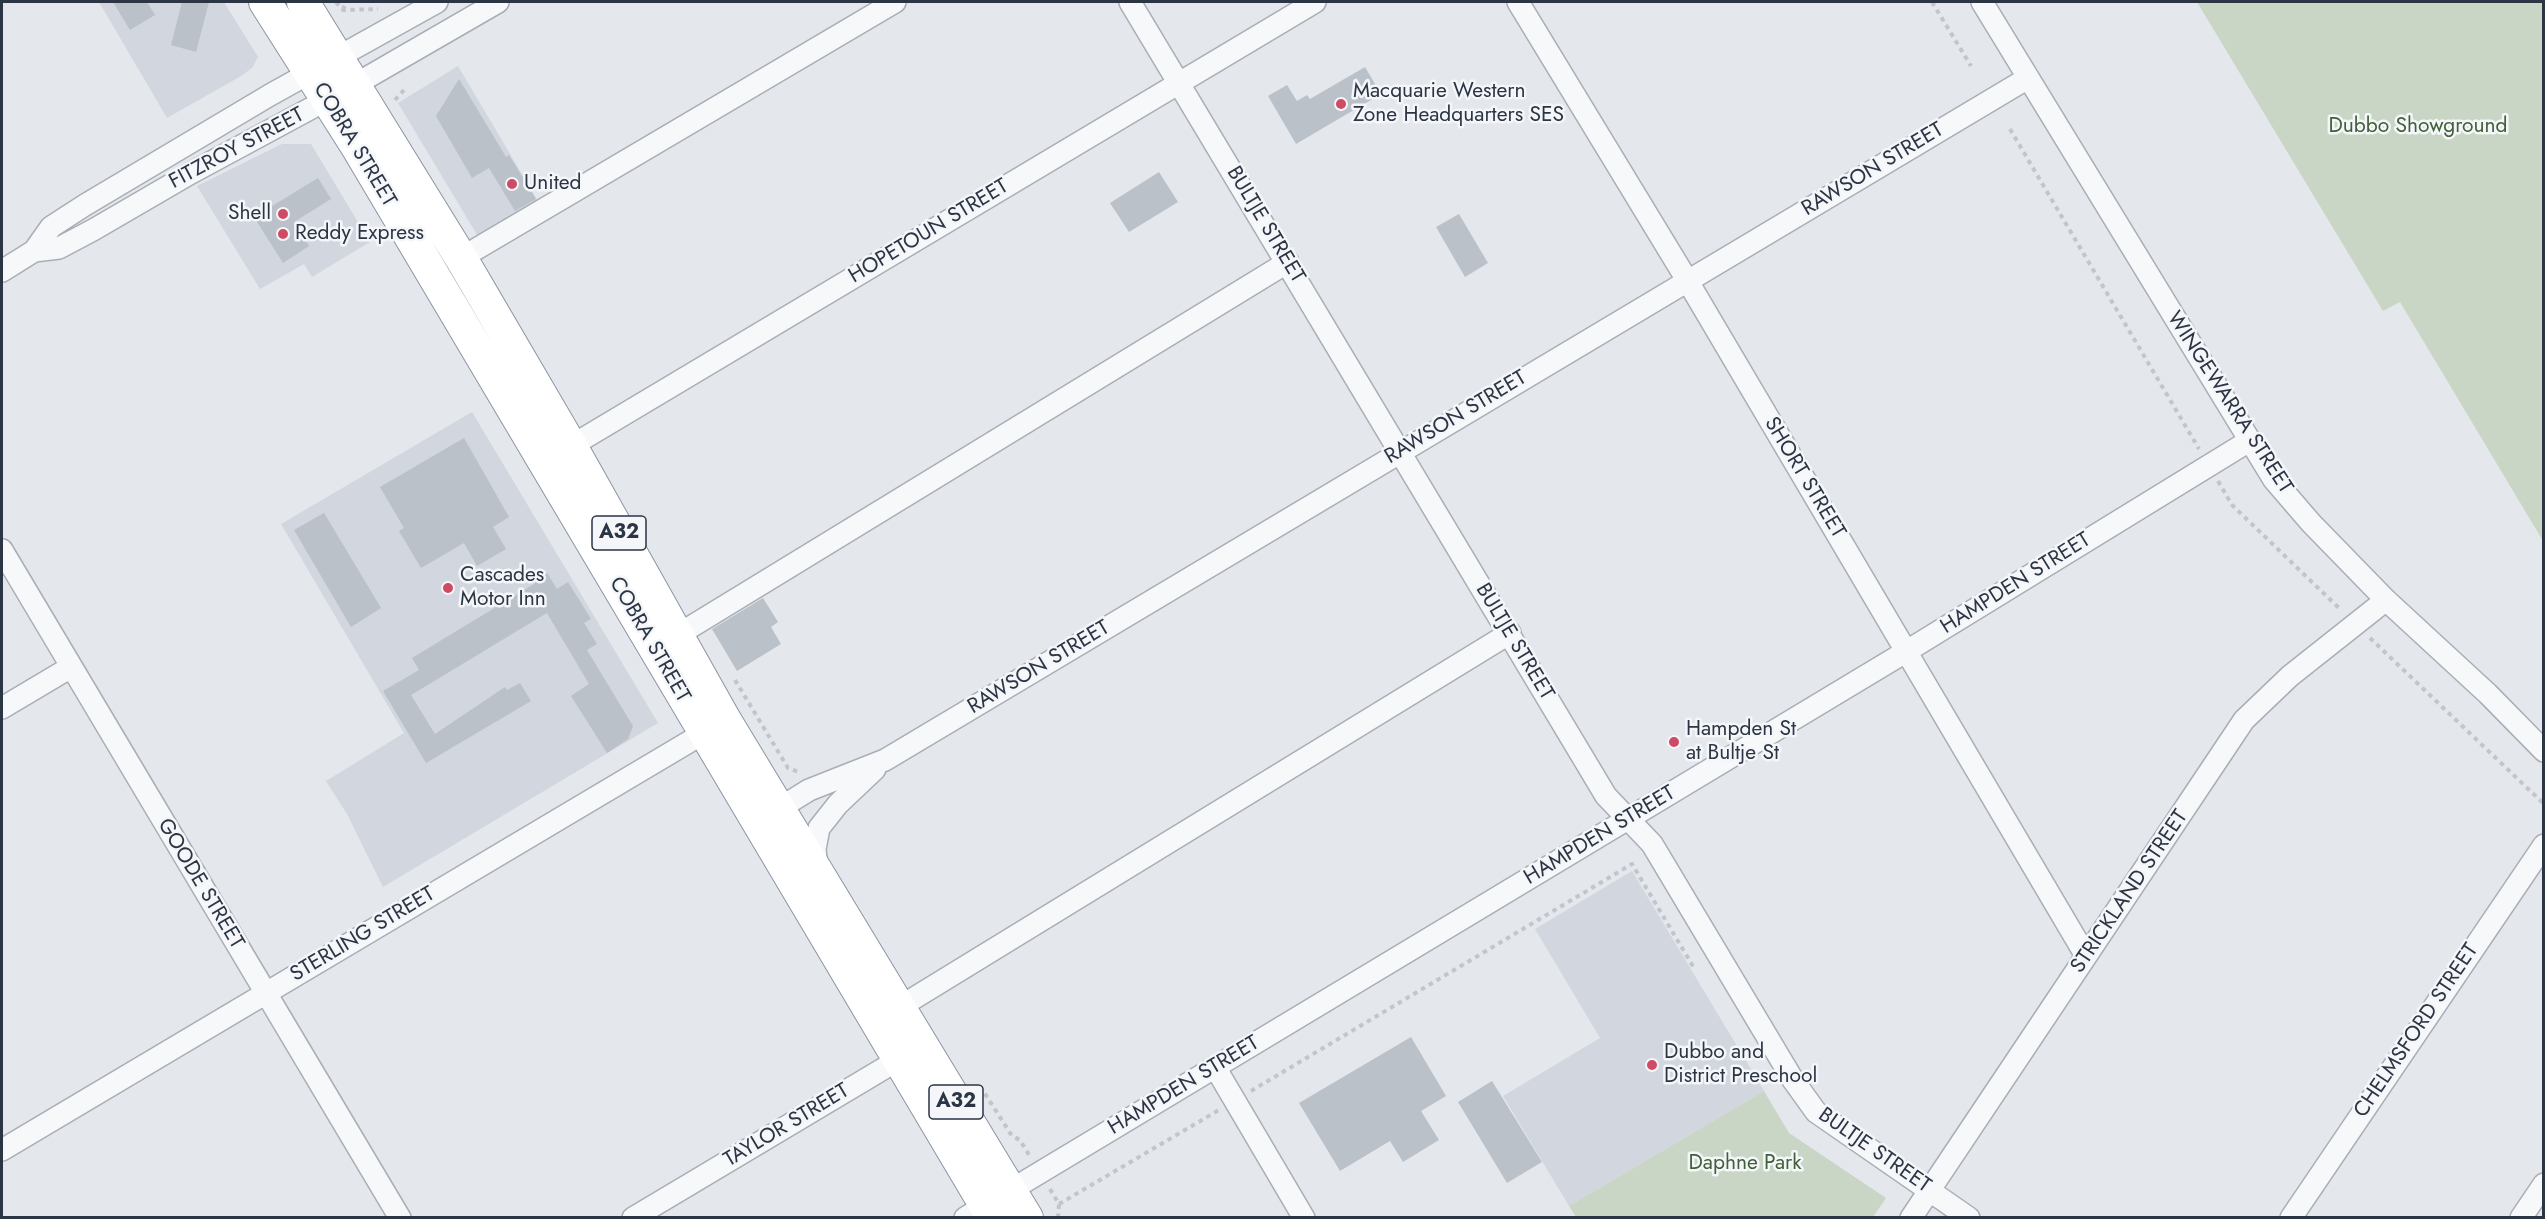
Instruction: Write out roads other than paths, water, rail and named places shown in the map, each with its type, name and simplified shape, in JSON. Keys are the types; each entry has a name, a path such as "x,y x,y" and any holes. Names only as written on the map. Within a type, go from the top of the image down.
{"highway":[{"name":"COBRA STREET","path":"265,2 353,140 544,462 714,727 812,889 898,1060 963,1167 992,1209 1027,1218"},
{"name":"COBRA STREET","path":"303,2 356,84 571,446 675,636 714,727 780,808 812,889 900,1011 992,1209"}],"street":[{"name":"FITZROY STREET","path":"2,271 34,251 51,226 309,72 437,2"},
{"name":"FITZROY STREET","path":"34,251 59,248 356,84 498,2"},
{"path":"461,258 895,2"},
{"name":"BULTJE STREET","path":"1130,2 1510,633 1605,796 1652,844 1793,1080 1816,1112 1969,1218"},
{"name":"HOPETOUN STREET","path":"544,462 1315,2"},
{"name":"SHORT STREET","path":"1518,2 1687,280 2086,956"},
{"name":"WINGEWARRA STREET","path":"1982,2 2248,441 2274,480 2386,600 2488,694 2544,751"},
{"name":"RAWSON STREET","path":"780,808 809,790 885,760 2028,78"},
{"path":"675,636 1288,262"},
{"name":"HAMPDEN STREET","path":"992,1209 1040,1172 1907,651 2248,441"},
{"name":"GOODE STREET","path":"2,550 400,1218"},
{"name":"STRICKLAND STREET","path":"1911,1218 2244,720 2290,676 2386,600"},
{"path":"898,1060 906,1041 900,1011 1510,633"},
{"path":"2,708 71,667"},
{"name":"STERLING STREET","path":"2,1150 714,727"},
{"name":"RAWSON STREET","path":"812,889 819,828 838,804 885,760"},
{"name":"CHELMSFORD STREET","path":"2291,1218 2544,845"},
{"name":"TAYLOR STREET","path":"633,1218 898,1060"},
{"path":"1215,1067 1304,1218"},
{"path":"2521,1218 2544,1184"}],"place":[{"name":"Macquarie Western Zone Headquarters SES","path":"1341,104"},
{"name":"United","path":"512,184"},
{"name":"Shell","path":"283,214"},
{"name":"Reddy Express","path":"283,234"},
{"name":"Cascades Motor Inn","path":"448,588"},
{"name":"Hampden St at Bultje St","path":"1674,742"},
{"name":"Dubbo and District Preschool","path":"1652,1065"}],"park label":[{"name":"Dubbo Showground","path":"2418,127"},
{"name":"Daphne Park","path":"1745,1164"}]}
